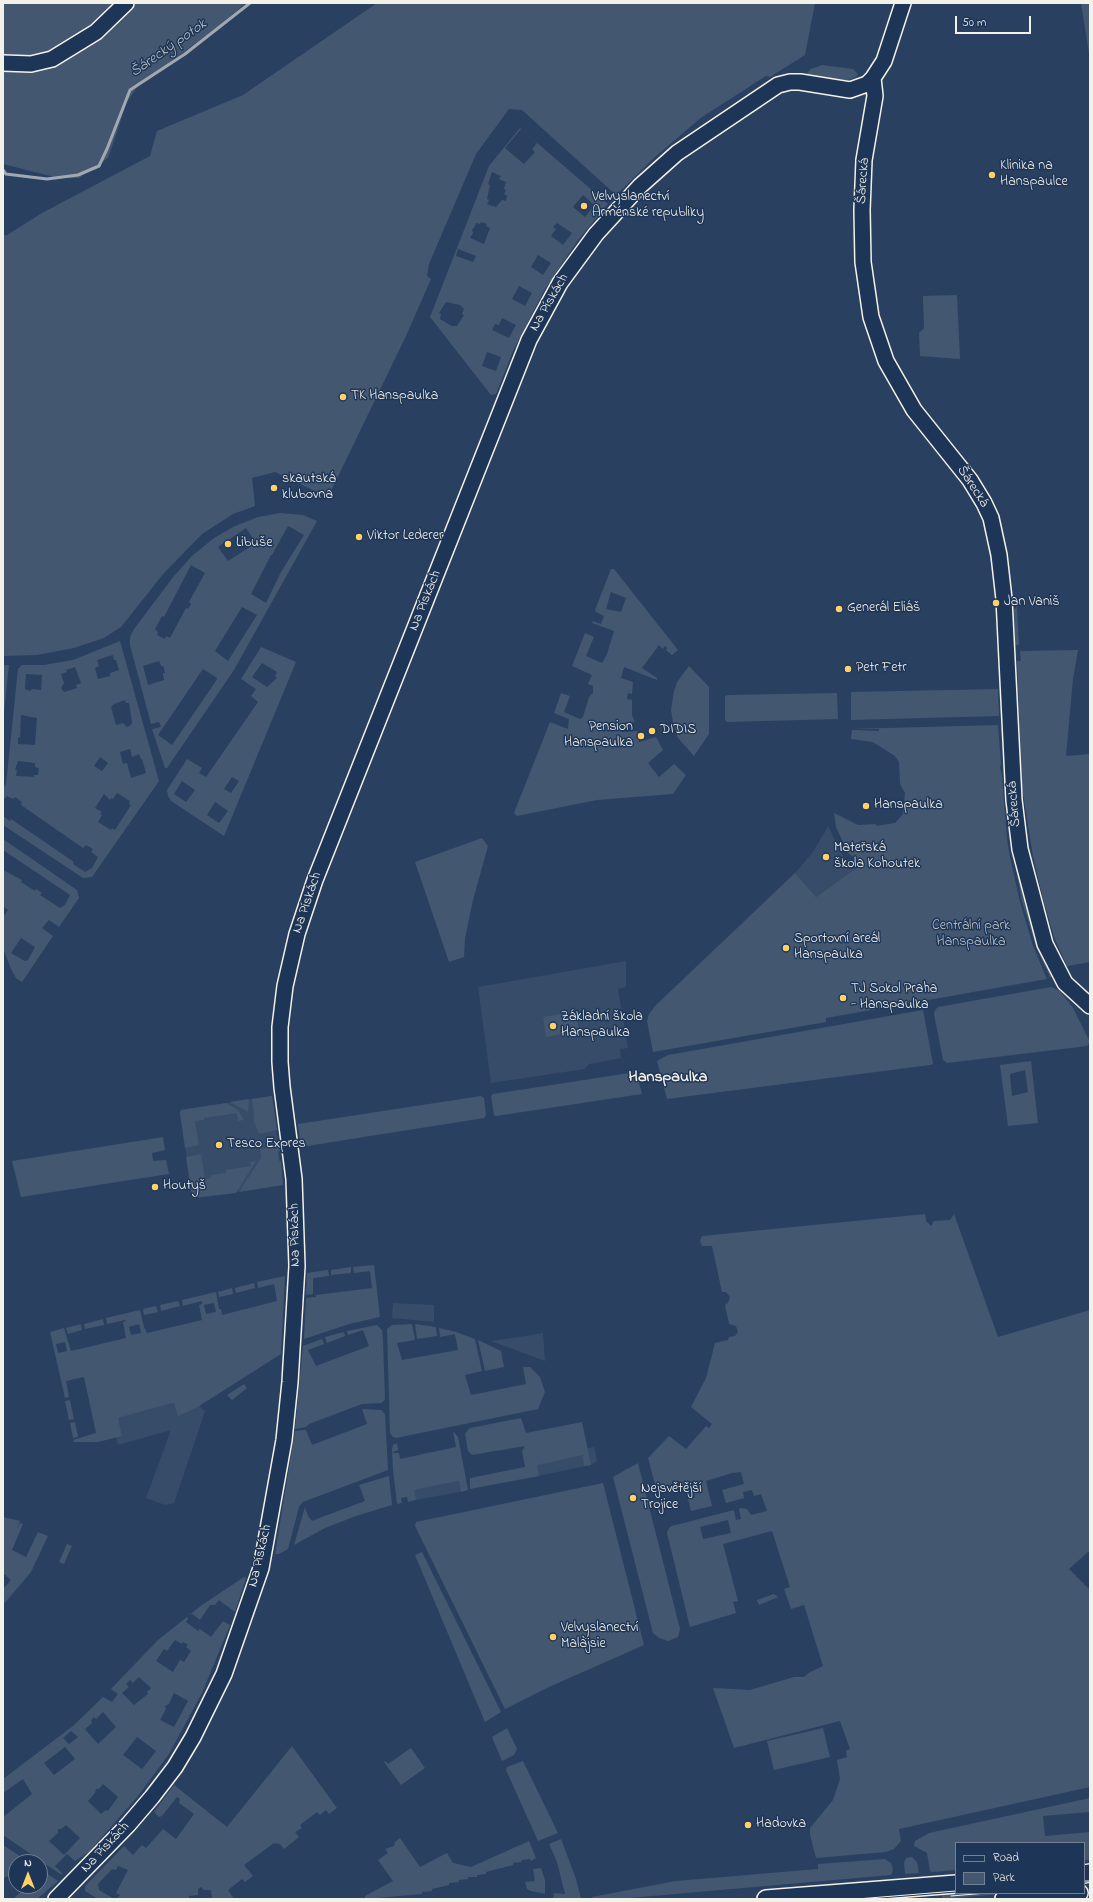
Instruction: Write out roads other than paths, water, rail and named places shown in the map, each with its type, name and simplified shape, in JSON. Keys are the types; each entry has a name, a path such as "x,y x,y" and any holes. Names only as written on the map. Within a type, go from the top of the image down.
{"main road":[{"path":"766,1899 955,1884"},
{"path":"1004,1899 1066,1894"}],"street":[{"path":"3,63 31,64 52,59 96,32 126,3"},
{"path":"873,78 884,61 903,3"},
{"name":"Šárecká","path":"873,78 875,96 864,160 862,210 863,262 871,317 886,361 914,410 970,480 991,518 999,555 1003,592 1014,800 1020,849 1045,944 1065,983 1090,1006"},
{"name":"Na Pískách","path":"56,1899 128,1825 152,1797 182,1755 206,1712 224,1674 247,1612 261,1568 284,1440 290,1382 297,1266 295,1192 280,1062 280,1027 285,986 297,934 315,880 529,340 560,282 596,234 640,186 677,153 712,128 782,84 800,82 850,90 862,87 873,78"}],"waterway":[{"name":"Šárecký potok","path":"3,170 6,174 47,179 78,175 99,166 130,90 185,54 250,3"}],"tram line":[{"path":"1085,1881 1090,1881"},
{"path":"857,1899 955,1891"},
{"path":"951,1896 975,1894"}],"place":[{"name":"Klinika na Hanspaulce","path":"992,175"},
{"name":"Velvyslanectví Arménské republiky","path":"584,206"},
{"name":"TK Hanspaulka","path":"343,397"},
{"name":"skautská klubovna","path":"274,488"},
{"name":"Viktor Lederer","path":"359,537"},
{"name":"Libuše","path":"228,544"},
{"name":"Jan Vaniš","path":"996,603"},
{"name":"Generál Eliáš","path":"839,609"},
{"name":"Petr Fetr","path":"848,669"},
{"name":"DIDIS","path":"652,731"},
{"name":"Pension Hanspaulka","path":"641,736"},
{"name":"Hanspaulka","path":"866,806"},
{"name":"Mateřská škola Kohoutek","path":"826,857"},
{"name":"Sportovní areál Hanspaulka","path":"786,948"},
{"name":"TJ Sokol Praha - Hanspaulka","path":"843,998"},
{"name":"Základní škola Hanspaulka","path":"553,1026"},
{"name":"Tesco Expres","path":"219,1145"},
{"name":"Houtyš","path":"155,1187"},
{"name":"Nejsvětější Trojice","path":"633,1498"},
{"name":"Velvyslanectví Malajsie","path":"553,1637"},
{"name":"Hadovka","path":"748,1825"}],"district":[{"name":"Hanspaulka","path":"668,1078"}],"park label":[{"name":"Centrální park Hanspaulka","path":"971,936"}]}
